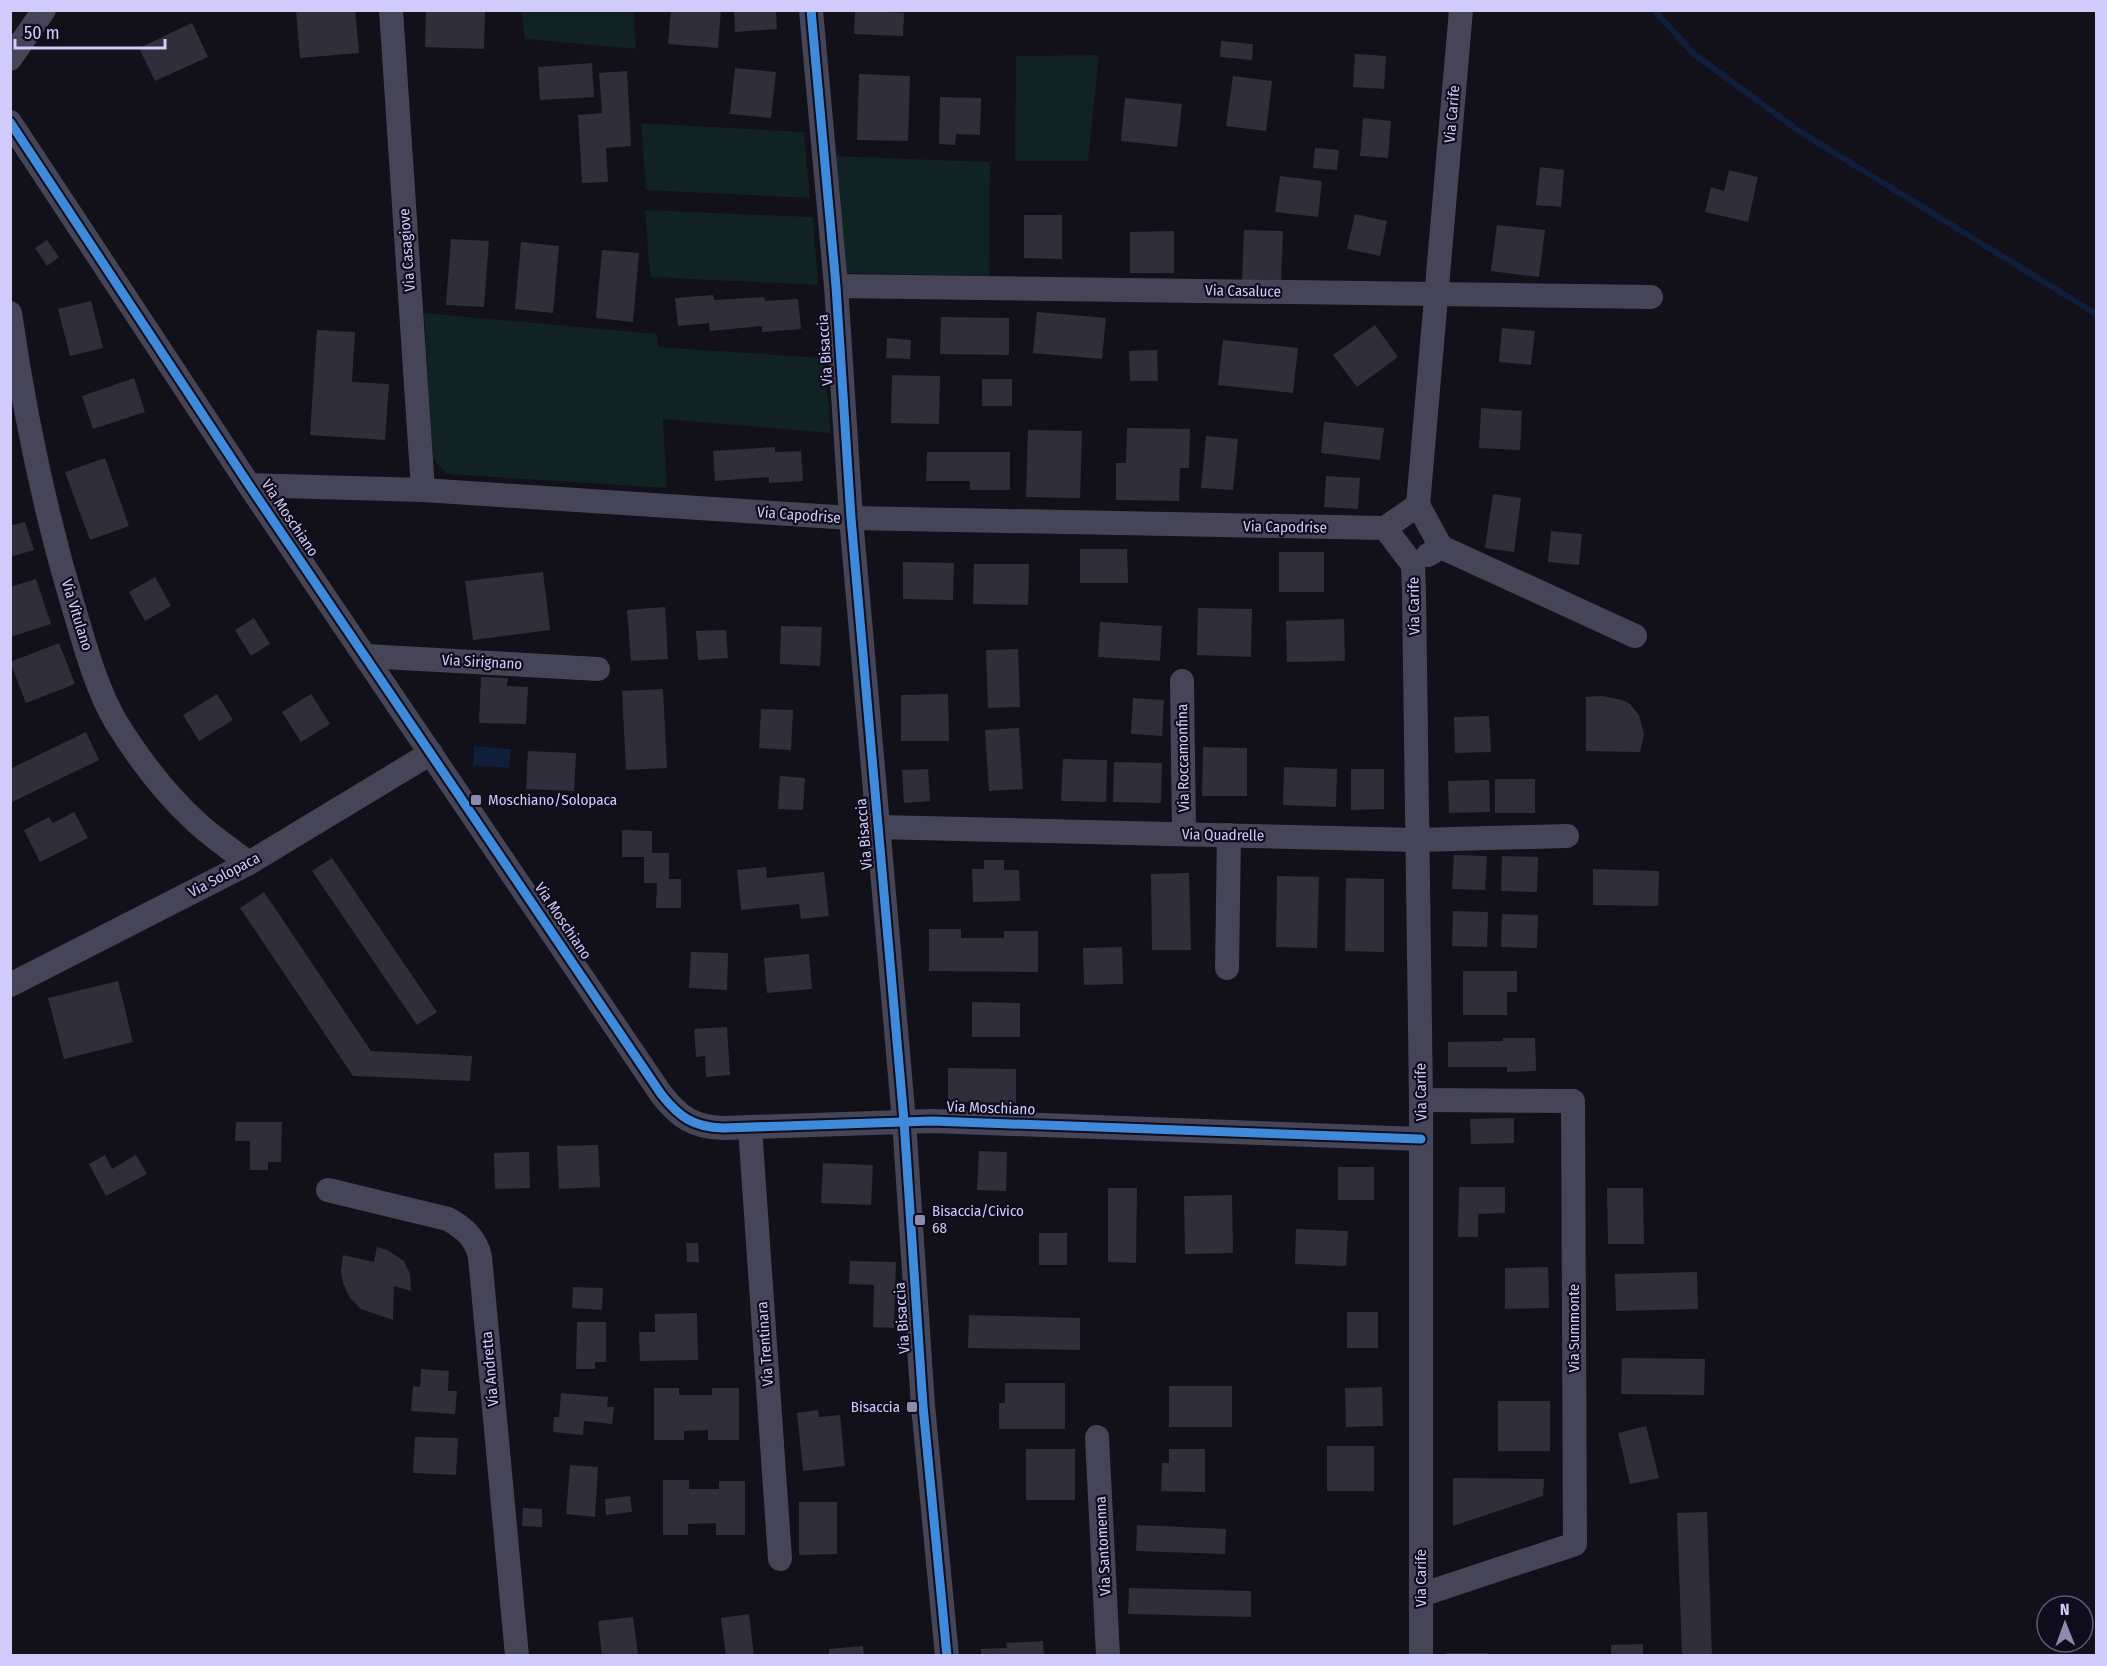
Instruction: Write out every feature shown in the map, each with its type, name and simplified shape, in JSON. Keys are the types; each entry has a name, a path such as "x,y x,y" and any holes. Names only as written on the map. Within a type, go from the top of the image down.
{"street":[{"path":"10,59 44,10"},
{"name":"Via Casagiove","path":"391,10 423,490"},
{"name":"Via Bisaccia","path":"811,10 836,286 851,518 904,1121 923,1406 947,1656"},
{"name":"Via Carife","path":"1418,505 1461,10"},
{"name":"Via Moschiano","path":"10,122 249,485 666,1100 676,1111 694,1123 712,1127 750,1128 904,1121 1421,1139"},
{"name":"Via Casaluce","path":"836,286 1651,297"},
{"name":"Via Vitulano","path":"10,313 50,523 78,622 103,695 122,730 170,796 202,827 249,863"},
{"name":"Via Capodrise","path":"249,485 423,490 851,518 1385,528"},
{"path":"1385,528 1418,505 1441,547 1635,636"},
{"name":"Via Carife","path":"1385,528 1413,565 1421,1100 1421,1656"},
{"name":"Via Carife","path":"1413,565 1441,547"},
{"name":"Via Sirignano","path":"365,656 598,669"},
{"name":"Via Roccamonfina","path":"1182,681 1184,834"},
{"name":"Via Solopaca","path":"10,985 249,863 431,753"},
{"name":"Via Quadrelle","path":"878,827 1417,840 1567,836"},
{"path":"1227,968 1229,835"},
{"name":"Via Summonte","path":"1421,1100 1573,1101 1575,1544 1421,1595"},
{"name":"Via Trentinara","path":"750,1128 780,1559"},
{"name":"Via Andretta","path":"328,1190 448,1219 464,1229 476,1244 481,1269 517,1656"},
{"name":"Via Santomenna","path":"1097,1437 1108,1656"}],"shaded area":[{"path":"521,11 634,11 636,49 525,39"},
{"path":"1099,55 1088,161 1015,161 1016,56"},
{"path":"641,123 804,132 810,198 646,190"},
{"path":"835,156 990,162 989,276 843,273"},
{"path":"645,210 813,217 818,285 650,277"},
{"path":"424,313 657,334 658,347 824,358 831,433 663,419 667,488 447,474 433,459"}],"water":[{"path":"474,746 511,749 509,768 473,765"}],"building":[{"path":"296,10 355,10 359,53 300,58"},
{"path":"426,10 485,10 484,49 425,47"},
{"path":"671,10 721,10 718,48 668,44"},
{"path":"734,10 776,10 777,29 735,32"},
{"path":"855,10 904,13 903,36 854,34"},
{"path":"192,23 208,57 155,81 139,48"},
{"path":"1221,41 1253,44 1252,60 1220,57"},
{"path":"1355,54 1386,56 1384,89 1353,87"},
{"path":"592,63 594,97 540,100 538,67"},
{"path":"735,68 776,72 771,118 730,114"},
{"path":"627,71 631,146 606,148 608,182 582,183 578,115 602,113 599,73"},
{"path":"859,74 910,76 908,141 857,140"},
{"path":"1233,76 1272,81 1266,131 1226,126"},
{"path":"940,97 981,98 980,135 956,134 955,145 939,144"},
{"path":"1125,98 1182,104 1177,147 1121,141"},
{"path":"1363,118 1391,121 1388,158 1360,156"},
{"path":"1315,148 1339,150 1337,170 1313,168"},
{"path":"1540,167 1564,170 1561,207 1536,205"},
{"path":"1729,170 1758,177 1748,222 1705,212 1711,187 1724,191"},
{"path":"1280,176 1322,181 1318,217 1275,212"},
{"path":"1355,214 1387,221 1380,256 1347,249"},
{"path":"1024,215 1062,215 1062,259 1024,258"},
{"path":"1497,225 1545,230 1539,277 1491,271"},
{"path":"1244,230 1283,231 1281,282 1242,281"},
{"path":"1174,231 1174,273 1130,273 1130,232"},
{"path":"451,239 489,241 484,307 446,305"},
{"path":"47,240 59,257 47,266 35,248"},
{"path":"521,242 559,246 553,313 515,309"},
{"path":"602,250 639,253 633,322 596,318"},
{"path":"713,295 714,300 764,297 765,301 798,299 801,329 762,332 762,326 710,331 709,323 678,326 675,298"},
{"path":"91,301 103,348 70,356 58,309"},
{"path":"1037,312 1106,318 1102,359 1033,353"},
{"path":"941,317 1009,318 1009,355 940,354"},
{"path":"1375,325 1398,357 1357,387 1333,355"},
{"path":"1502,328 1535,331 1531,365 1499,362"},
{"path":"317,330 355,332 352,382 389,384 385,440 310,435"},
{"path":"887,338 911,340 910,359 886,358"},
{"path":"1223,340 1298,348 1293,393 1218,385"},
{"path":"1157,350 1158,381 1130,381 1129,351"},
{"path":"892,375 940,376 939,424 891,423"},
{"path":"134,378 145,412 93,429 82,396"},
{"path":"982,379 1012,379 1012,406 982,406"},
{"path":"1481,408 1522,411 1520,450 1479,448"},
{"path":"1324,422 1384,428 1380,460 1321,453"},
{"path":"1127,428 1190,429 1189,468 1180,468 1179,501 1116,500 1116,463 1126,463"},
{"path":"1028,430 1082,431 1080,498 1026,497"},
{"path":"1206,436 1238,439 1233,490 1201,488"},
{"path":"775,447 775,452 801,451 803,481 769,483 769,477 715,481 713,451"},
{"path":"927,452 1010,452 1010,490 970,490 970,481 926,481"},
{"path":"105,458 129,526 90,540 65,472"},
{"path":"1326,476 1360,478 1358,509 1324,507"},
{"path":"1493,494 1521,498 1514,552 1485,548"},
{"path":"25,522 34,550 10,557 10,526"},
{"path":"1551,531 1582,534 1579,565 1548,562"},
{"path":"1080,549 1127,549 1128,583 1080,583"},
{"path":"1279,552 1324,552 1324,592 1279,592"},
{"path":"903,562 954,563 953,600 903,599"},
{"path":"974,564 1029,564 1028,605 973,604"},
{"path":"543,572 550,630 473,640 465,581"},
{"path":"155,577 171,606 145,621 129,592"},
{"path":"36,579 51,624 10,637 10,587"},
{"path":"665,607 668,659 631,661 627,610"},
{"path":"1198,608 1252,609 1251,657 1197,655"},
{"path":"254,618 270,644 251,656 235,630"},
{"path":"1344,619 1345,661 1287,662 1286,621"},
{"path":"1100,622 1162,626 1160,661 1098,657"},
{"path":"781,626 822,627 820,666 780,664"},
{"path":"726,630 728,658 698,660 696,631"},
{"path":"59,643 75,684 26,703 10,662"},
{"path":"1018,649 1020,707 988,708 986,650"},
{"path":"481,677 508,678 507,686 528,687 526,724 479,723"},
{"path":"663,689 667,768 626,770 622,691"},
{"path":"217,694 233,720 199,741 183,715"},
{"path":"311,694 330,724 301,742 282,712"},
{"path":"948,694 949,741 901,741 901,695"},
{"path":"1602,696 1630,704 1639,715 1644,734 1640,752 1586,751 1586,697"},
{"path":"1133,698 1164,700 1162,736 1131,734"},
{"path":"761,709 793,710 791,750 759,748"},
{"path":"1489,716 1491,752 1455,753 1454,717"},
{"path":"1019,728 1023,789 989,791 985,730"},
{"path":"86,732 99,760 10,803 10,769"},
{"path":"1203,747 1247,748 1247,796 1202,796"},
{"path":"528,751 576,753 574,791 526,789"},
{"path":"1063,759 1107,760 1106,802 1061,801"},
{"path":"1114,762 1162,763 1161,803 1113,802"},
{"path":"1284,767 1337,769 1336,807 1283,805"},
{"path":"928,769 930,801 904,803 902,770"},
{"path":"1351,769 1384,769 1384,809 1351,810"},
{"path":"780,776 805,778 803,810 778,809"},
{"path":"1495,779 1535,779 1535,813 1495,813"},
{"path":"1489,780 1490,812 1449,813 1448,781"},
{"path":"74,812 88,838 40,862 24,830 49,817 53,823"},
{"path":"622,830 652,831 652,853 669,853 669,879 681,879 681,908 656,908 657,883 644,883 644,857 622,857"},
{"path":"1454,855 1487,856 1485,890 1452,889"},
{"path":"1502,856 1538,857 1537,892 1501,891"},
{"path":"332,858 437,1012 417,1025 312,871"},
{"path":"984,860 1004,860 1004,870 1019,870 1020,901 973,902 972,869 984,869"},
{"path":"766,867 767,878 824,872 829,916 801,919 799,904 741,910 737,870"},
{"path":"1593,869 1659,871 1658,906 1593,905"},
{"path":"1189,873 1191,950 1152,950 1151,874"},
{"path":"1277,876 1319,877 1317,948 1276,947"},
{"path":"1346,878 1384,879 1384,952 1345,951"},
{"path":"264,892 371,1051 472,1056 470,1081 353,1076 240,908"},
{"path":"1453,911 1488,912 1487,947 1452,946"},
{"path":"1502,914 1538,915 1537,948 1501,947"},
{"path":"929,929 961,929 961,938 1004,938 1004,931 1038,931 1038,972 929,971"},
{"path":"1122,947 1123,984 1084,985 1083,948"},
{"path":"691,952 728,953 727,990 689,988"},
{"path":"809,954 812,989 767,993 764,958"},
{"path":"1463,971 1517,971 1517,992 1507,992 1507,1015 1463,1015"},
{"path":"118,981 133,1042 64,1059 48,998"},
{"path":"972,1002 1020,1003 1020,1037 972,1037"},
{"path":"727,1027 730,1075 706,1077 705,1056 696,1057 694,1029"},
{"path":"1503,1038 1535,1038 1536,1071 1507,1072 1507,1067 1448,1067 1448,1042 1503,1041"},
{"path":"948,1068 1016,1069 1016,1103 948,1102"},
{"path":"1514,1118 1514,1143 1471,1144 1470,1119"},
{"path":"236,1122 282,1122 281,1162 268,1162 268,1170 250,1170 250,1141 235,1141"},
{"path":"598,1145 600,1187 559,1189 557,1146"},
{"path":"979,1151 1007,1152 1006,1191 977,1190"},
{"path":"529,1152 530,1188 495,1189 494,1153"},
{"path":"105,1155 112,1169 136,1155 147,1174 106,1196 89,1164"},
{"path":"823,1163 873,1165 871,1205 821,1203"},
{"path":"1338,1167 1374,1167 1374,1200 1338,1200"},
{"path":"1459,1187 1505,1187 1505,1213 1478,1214 1478,1237 1458,1237"},
{"path":"1108,1188 1137,1188 1136,1263 1108,1262"},
{"path":"1607,1188 1643,1188 1644,1244 1608,1244"},
{"path":"1232,1195 1233,1253 1185,1254 1184,1196"},
{"path":"1296,1229 1348,1231 1346,1266 1295,1264"},
{"path":"1039,1233 1067,1233 1067,1265 1039,1265"},
{"path":"686,1243 698,1243 699,1262 687,1262"},
{"path":"377,1247 387,1250 404,1261 410,1274 411,1291 394,1286 393,1320 361,1309 350,1298 343,1283 341,1271 343,1255 374,1262"},
{"path":"850,1261 896,1262 894,1328 873,1327 874,1285 849,1284"},
{"path":"1548,1267 1549,1308 1505,1309 1505,1268"},
{"path":"1697,1272 1698,1309 1616,1311 1615,1274"},
{"path":"573,1287 603,1288 602,1310 572,1308"},
{"path":"1347,1312 1378,1312 1378,1348 1347,1348"},
{"path":"697,1313 698,1360 640,1361 639,1332 655,1332 655,1314"},
{"path":"969,1315 1080,1318 1080,1350 968,1348"},
{"path":"577,1322 606,1322 606,1362 595,1362 595,1369 576,1369"},
{"path":"1622,1358 1705,1359 1704,1395 1621,1394"},
{"path":"421,1369 449,1371 448,1391 457,1391 455,1414 411,1411 413,1386 420,1387"},
{"path":"1005,1383 1065,1383 1065,1429 999,1429 999,1403 1005,1403"},
{"path":"1169,1386 1232,1386 1232,1427 1169,1427"},
{"path":"1382,1387 1383,1426 1346,1427 1345,1388"},
{"path":"654,1388 679,1388 679,1395 712,1395 712,1388 739,1388 739,1440 708,1440 708,1430 684,1431 684,1440 654,1440"},
{"path":"561,1393 608,1397 607,1407 614,1407 612,1424 584,1421 583,1435 553,1432 554,1417 559,1417"},
{"path":"1498,1401 1550,1401 1550,1451 1498,1451"},
{"path":"818,1410 819,1417 840,1415 845,1466 803,1471 797,1413"},
{"path":"1646,1426 1659,1478 1630,1484 1618,1433"},
{"path":"415,1437 458,1438 456,1475 413,1473"},
{"path":"1327,1446 1374,1446 1374,1491 1327,1491"},
{"path":"1026,1449 1075,1449 1075,1500 1026,1500"},
{"path":"1169,1449 1205,1449 1205,1492 1161,1491 1162,1463 1169,1463"},
{"path":"570,1465 598,1467 595,1517 566,1514"},
{"path":"1453,1478 1544,1479 1543,1496 1453,1526"},
{"path":"663,1480 689,1480 689,1489 719,1489 719,1481 745,1481 745,1535 716,1535 716,1523 688,1524 688,1535 663,1535"},
{"path":"630,1496 632,1512 606,1515 605,1499"},
{"path":"799,1502 837,1502 837,1554 799,1555"},
{"path":"523,1508 542,1509 542,1527 522,1526"},
{"path":"1707,1512 1712,1656 1682,1656 1677,1513"},
{"path":"1137,1525 1226,1529 1225,1554 1136,1551"},
{"path":"1129,1588 1251,1591 1251,1617 1128,1614"},
{"path":"749,1614 754,1656 726,1656 721,1618"},
{"path":"633,1617 638,1654 602,1656 598,1621"},
{"path":"1043,1641 1044,1656 981,1656 981,1649 1007,1648 1006,1643"},
{"path":"1643,1644 1643,1656 1611,1656 1611,1645"},
{"path":"863,1646 864,1656 829,1656 829,1649"},
{"path":"1446,1653 1488,1653 1488,1656 1446,1656"}],"waterway":[{"path":"1654,10 1694,54 1799,131 2096,314"}],"cycle path":[{"path":"811,10 836,286 851,518 904,1121 923,1406 947,1656"},
{"path":"10,122 249,485 661,1094 681,1115 703,1126 723,1128 932,1121 1421,1139"}],"place":[{"name":"Moschiano/Solopaca","path":"476,800"},
{"name":"Bisaccia/Civico 68","path":"920,1220"},
{"name":"Bisaccia","path":"912,1407"}]}
